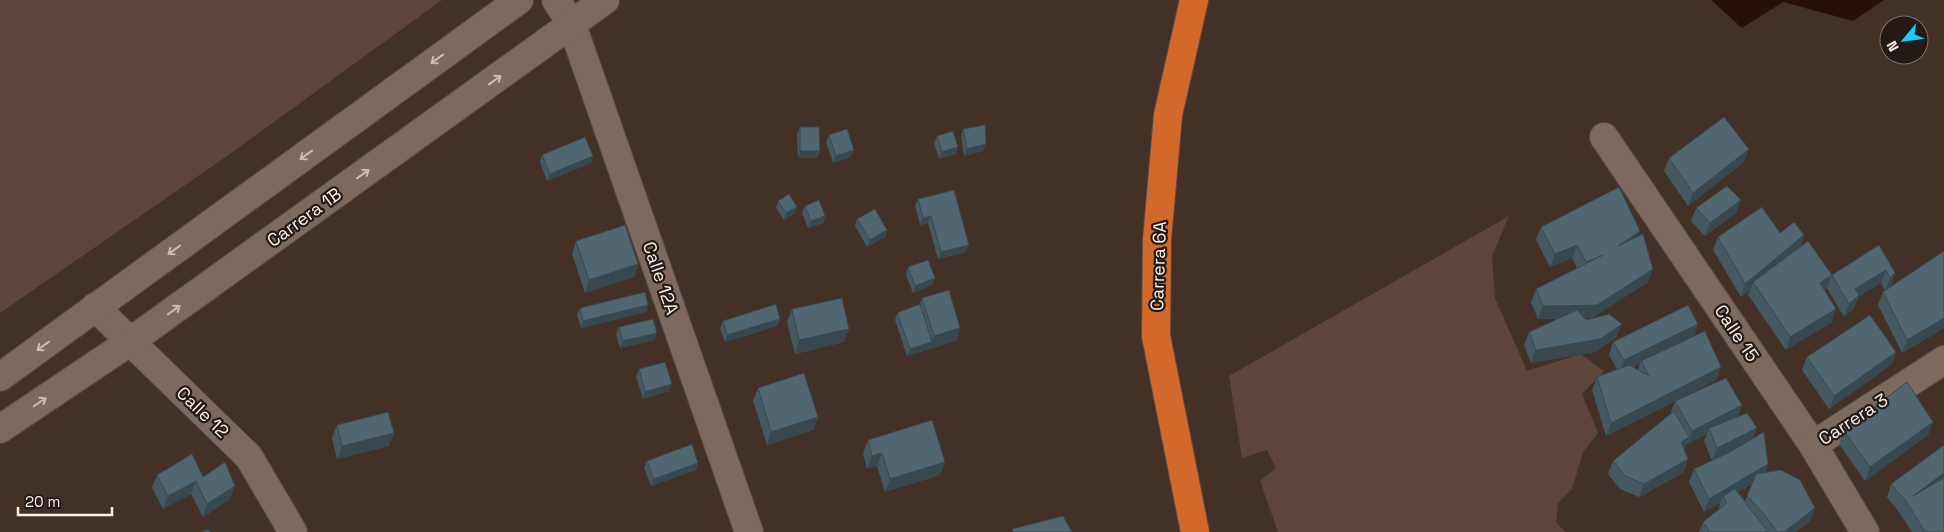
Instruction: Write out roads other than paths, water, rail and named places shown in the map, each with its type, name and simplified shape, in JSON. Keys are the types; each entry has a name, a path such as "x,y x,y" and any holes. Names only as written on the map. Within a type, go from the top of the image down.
{"highway":[{"name":"Carrera 6A","path":"1194,0 1168,115 1157,240 1156,336 1195,532"}],"street":[{"path":"0,377 520,0"},
{"name":"Calle 12A","path":"556,0 572,24 750,532"},
{"name":"Carrera 1B","path":"0,429 130,341 606,0"},
{"name":"Calle 15","path":"1604,137 1812,445 1854,528"},
{"name":"Calle 12","path":"95,307 249,457 293,532"},
{"name":"Carrera 3","path":"1812,445 1944,360"}]}
